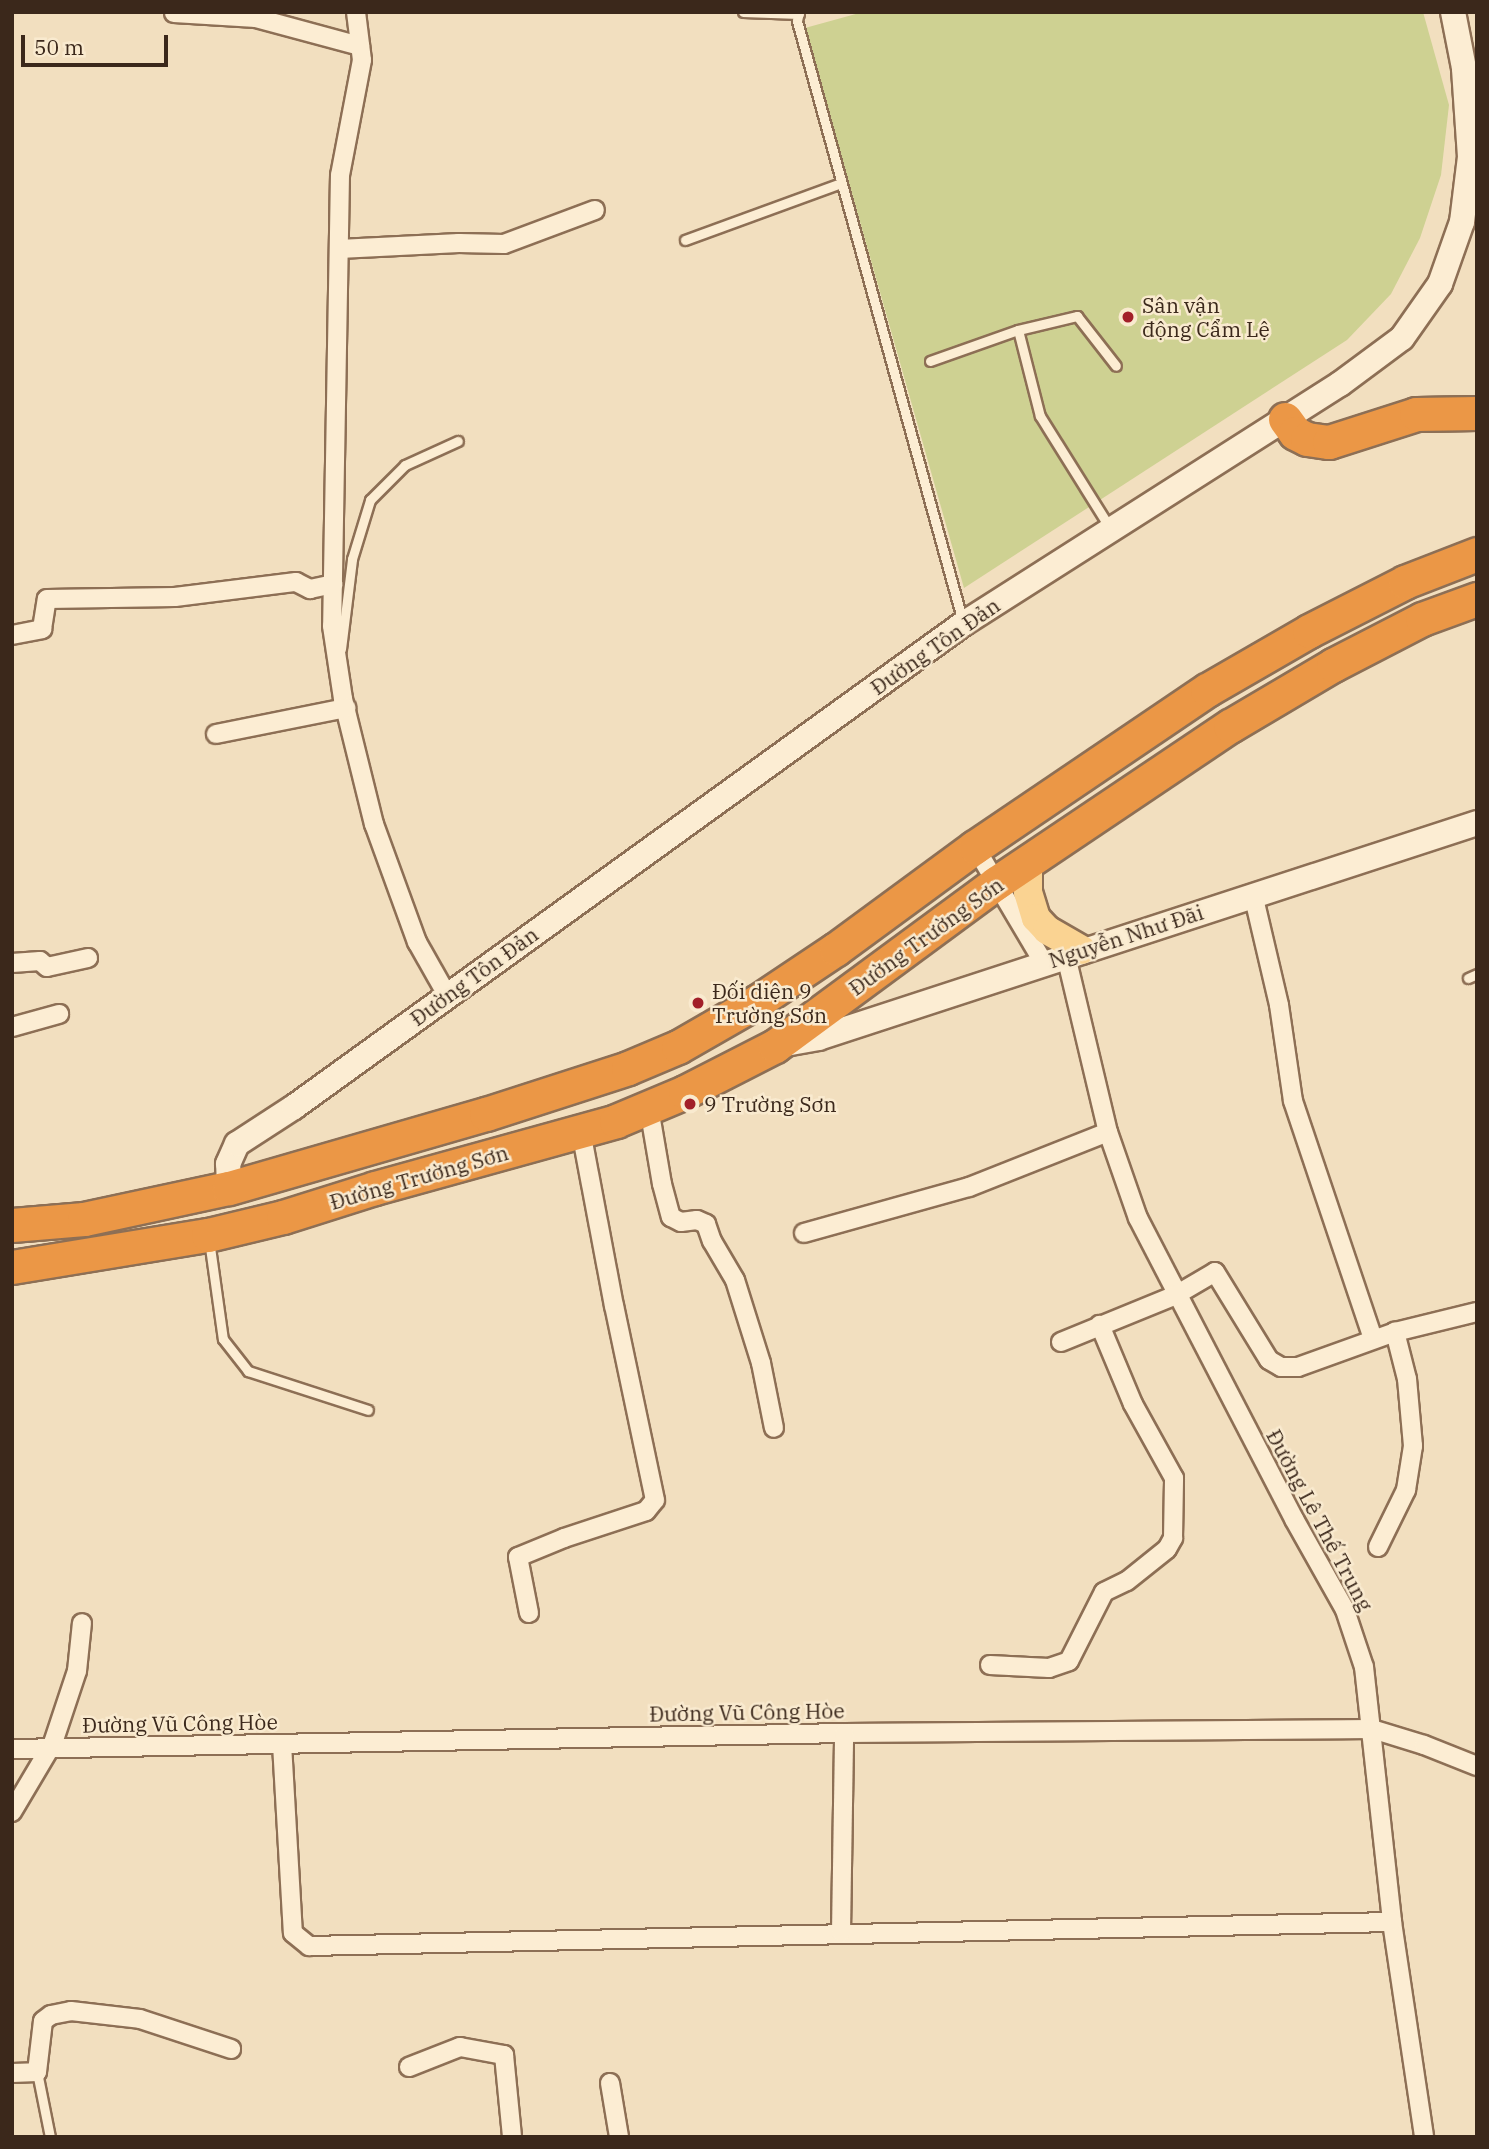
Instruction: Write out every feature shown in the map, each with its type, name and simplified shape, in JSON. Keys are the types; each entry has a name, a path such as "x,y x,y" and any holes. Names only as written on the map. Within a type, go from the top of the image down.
{"highway":[{"path":"1285,419 1295,433 1307,439 1329,442 1416,414 1477,413"},
{"name":"Đường Trường Sơn","path":"12,1224 84,1219 229,1188 486,1114 628,1068 678,1046 758,1000 836,950 975,848 1207,691 1309,631 1405,582 1477,554"},
{"name":"Đường Trường Sơn","path":"12,1267 208,1235 581,1131 649,1108 722,1075 775,1046 996,883 1230,726 1321,672 1422,619 1477,599"}],"main road":[{"path":"1028,863 1028,892 1036,918 1064,956"}],"street":[{"path":"356,12 362,60 340,175 332,626 346,708 374,824 417,942 447,995"},
{"name":"Đường Tôn Đản","path":"229,1188 228,1164 237,1144 294,1107 963,624 1285,419 1402,338 1440,284 1462,222 1470,157 1464,68 1454,12"},
{"path":"174,13 256,18 360,46"},
{"path":"339,249 459,243 504,244 595,210"},
{"path":"12,635 42,629 47,599 175,597 296,582 310,589 333,584"},
{"path":"216,734 346,708"},
{"name":"Nguyễn Như Đãi","path":"775,1046 818,1038 1252,894 1477,823"},
{"name":"Đường Lê Thế Trung","path":"975,848 996,883 1064,956 1108,1132 1138,1218 1176,1295 1345,1609 1364,1667 1373,1729 1392,1922 1424,2137"},
{"path":"1252,894 1279,1005 1293,1101 1373,1339"},
{"path":"12,962 40,961 47,967 88,958"},
{"path":"12,1027 59,1014"},
{"path":"649,1108 662,1184 671,1217 681,1222 697,1220 706,1224 712,1241 735,1280 761,1363 774,1428"},
{"path":"529,1613 517,1557 564,1538 646,1511 655,1500 614,1307 581,1131"},
{"path":"804,1233 969,1186 1108,1132"},
{"path":"1061,1342 1176,1295 1215,1272 1269,1360 1281,1367 1298,1367 1395,1332 1477,1312"},
{"path":"990,1665 1049,1668 1065,1664 1074,1656 1104,1592 1147,1565 1167,1549 1173,1538 1172,1473 1133,1404 1100,1325"},
{"path":"1378,1548 1406,1490 1413,1446 1407,1379 1395,1332"},
{"path":"12,1812 51,1748 76,1671 82,1623"},
{"name":"Đường Vũ Công Hòe","path":"12,1749 844,1733 1373,1729 1477,1766"},
{"path":"841,1932 844,1733"},
{"path":"282,1744 293,1933 309,1946 841,1932 1392,1922"},
{"path":"12,2073 37,2072 43,2021 51,2015 71,2011 140,2019 231,2049"},
{"path":"409,2067 460,2047 504,2055 512,2137"},
{"path":"610,2083 619,2137"}],"lane":[{"path":"743,12 799,13 797,21 963,624"},
{"path":"685,240 841,183"},
{"path":"930,361 1018,330 1077,316 1116,366"},
{"path":"1018,330 1040,416 1111,530"},
{"path":"338,668 352,559 370,500 405,465 458,441"},
{"path":"208,1235 223,1339 248,1371 368,1410"},
{"path":"37,2072 50,2137"}],"green space":[{"name":"Sân vận động Cẩm Lệ","path":"863,12 1423,12 1449,105 1441,175 1420,238 1391,294 1347,340 964,588 805,28"}],"place":[{"name":"Sân vận động Cẩm Lệ","path":"1128,317"},
{"name":"Đối diện 9 Trường Sơn","path":"698,1003"},
{"name":"9 Trường Sơn","path":"690,1104"}]}
